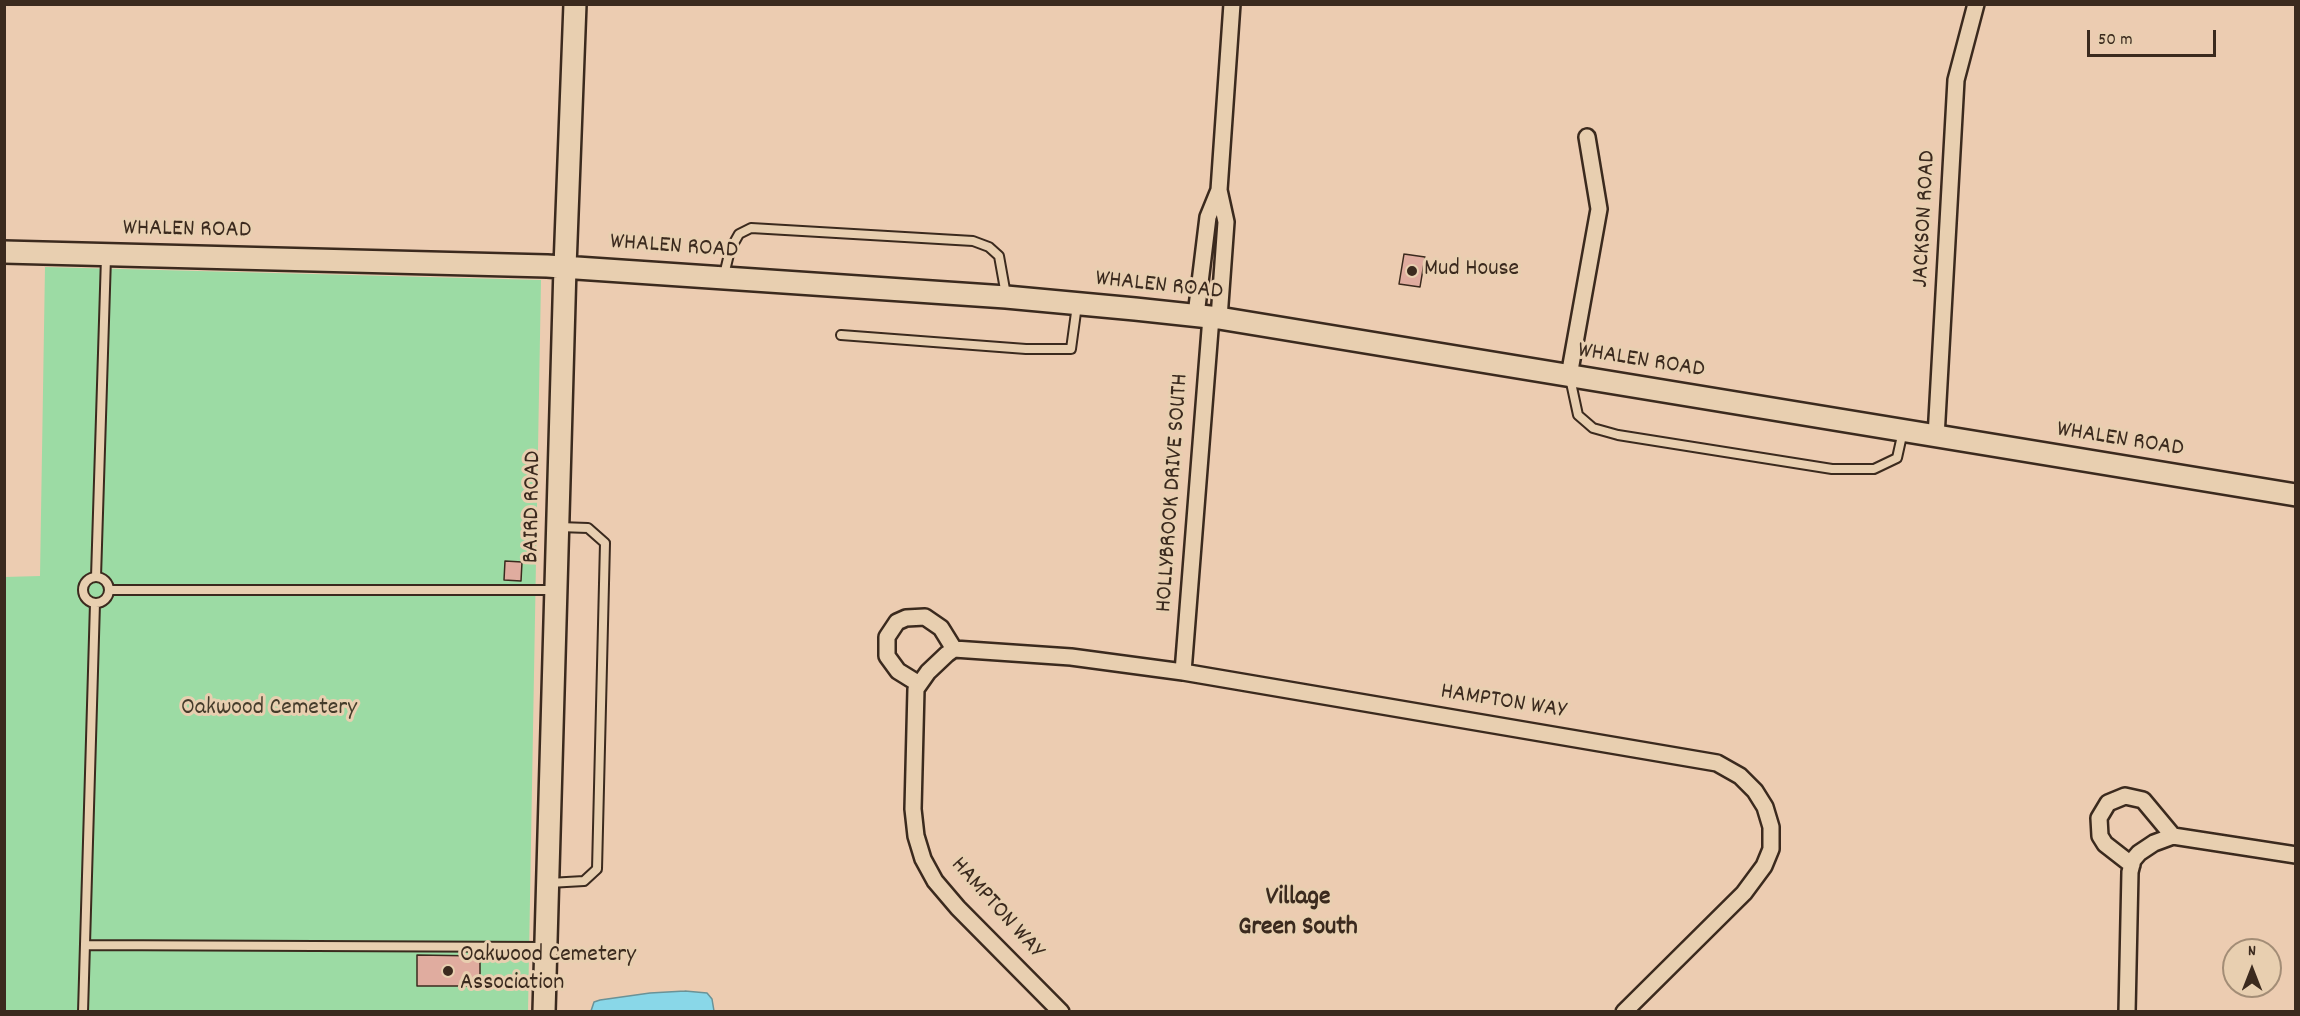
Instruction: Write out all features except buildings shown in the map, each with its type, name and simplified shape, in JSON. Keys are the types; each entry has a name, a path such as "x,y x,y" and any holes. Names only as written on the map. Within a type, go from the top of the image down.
{"street":[{"name":"BAIRD ROAD","path":"544,1011 565,267 575,4"},
{"path":"1208,317 1226,222 1219,190 1232,4"},
{"name":"JACKSON ROAD","path":"1936,437 1956,80 1976,4"},
{"path":"1569,376 1599,209 1587,137"},
{"path":"1208,317 1208,217 1219,190"},
{"name":"WHALEN ROAD","path":"4,252 565,267 1006,297 1208,317 2295,495"},
{"name":"HOLLYBROOK DRIVE SOUTH","path":"1183,672 1208,317"},
{"path":"915,616 934,621 954,650 946,654 919,684 898,671 887,656 887,638 897,622 915,616"},
{"name":"HAMPTON WAY","path":"954,650 1071,657 1183,672 1717,763 1740,776 1755,790 1765,807 1771,827 1771,849 1764,866 1744,893 1623,1011"},
{"name":"HAMPTON WAY","path":"919,684 915,697 913,809 916,836 923,859 936,881 958,908 1059,1011"},
{"path":"2132,865 2112,851 2100,836 2099,818 2108,803 2125,796 2143,800 2174,836"},
{"path":"2127,1011 2130,872 2139,853 2154,843 2174,836 2295,855"}],"lane":[{"path":"723,277 730,250 739,234 751,228 974,241 989,247 999,255 1006,297"},
{"path":"96,577 106,254"},
{"path":"841,335 1026,349 1071,349 1077,304"},
{"path":"1569,376 1578,415 1593,428 1618,435 1832,469 1852,470 1874,469 1897,458 1903,431"},
{"path":"548,883 584,881 597,869 605,543 588,528 558,527"},
{"path":"96,577 105,580 109,590 104,600 95,603 88,601 82,590 88,579 96,577"},
{"path":"109,590 557,590"},
{"path":"83,1011 95,603"},
{"path":"85,945 546,947"}],"green space":[{"name":"Oakwood Cemetery","path":"45,267 541,280 528,1011 5,1011 4,577 40,576"}],"water":[{"path":"685,991 707,993 712,999 714,1011 591,1011 594,1002 600,1000"}],"place":[{"name":"Mud House","path":"1412,271"},
{"name":"Oakwood Cemetery Association","path":"448,971"}],"district":[{"name":"Village Green South","path":"1298,914"}]}
